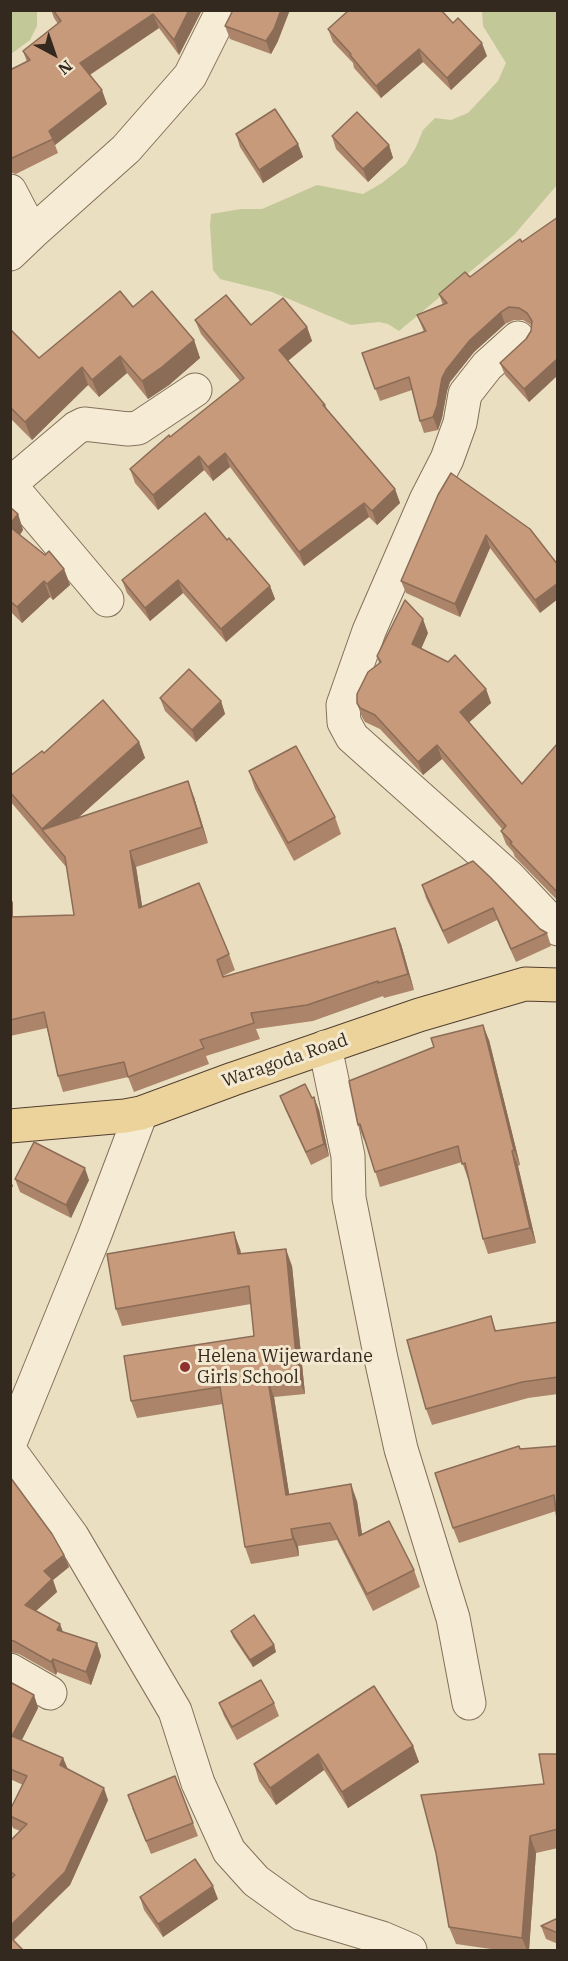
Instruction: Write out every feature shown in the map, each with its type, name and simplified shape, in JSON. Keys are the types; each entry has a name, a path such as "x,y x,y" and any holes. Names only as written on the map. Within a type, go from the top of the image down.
{"main road":[{"name":"Waragoda Road","path":"10,1126 141,1113 420,1015 525,984 558,985"}],"street":[{"path":"21,244 126,149 190,76 221,10"},
{"path":"10,191 21,244"},
{"path":"518,338 488,366 465,394 460,423 447,459 426,500 369,631 343,705 344,722 352,737 508,876 558,929"},
{"path":"107,600 10,484 76,428 84,424 138,428 195,390"},
{"path":"326,1047 348,1156 349,1198 382,1365 401,1449 453,1618 469,1703"},
{"path":"10,1443 94,1237 141,1113"},
{"path":"10,1451 72,1536 175,1711 198,1783 230,1851 256,1881 302,1914 382,1938 410,1950"},
{"path":"10,1670 50,1693"}],"green space":[{"path":"11,10 37,11 37,26 30,40 11,54"},
{"path":"482,11 557,11 557,185 514,235 399,331 388,324 379,322 351,325 272,292 220,279 213,270 211,214 241,209 262,209 317,185 363,194 382,183 406,164 423,130 435,118 451,120 468,113 498,81 506,63 483,26"}],"building":[{"path":"53,10 189,10 174,40 153,14 80,63 102,90 49,131 53,139 10,159 10,70 30,60 23,51 61,21"},
{"path":"233,10 281,10 274,29 266,41 225,26"},
{"path":"349,10 441,10 453,23 458,18 482,43 447,78 419,49 376,86 328,29"},
{"path":"275,109 298,144 259,170 236,134"},
{"path":"357,112 389,145 363,169 332,136"},
{"path":"558,217 558,361 556,360 524,389 500,363 526,339 531,331 532,321 527,313 519,308 509,307 470,340 446,370 433,417 420,421 409,377 375,389 362,353 426,331 417,315 447,303 439,294 465,272 470,277 520,239 522,242"},
{"path":"120,291 133,307 152,291 194,340 142,381 120,356 92,380 82,367 25,422 10,407 10,329 39,358"},
{"path":"226,295 251,325 283,298 307,327 279,350 395,489 372,511 364,503 299,552 225,453 208,467 199,456 153,495 130,469 169,435 170,437 244,378 195,320"},
{"path":"451,473 530,529 558,565 558,583 535,600 486,535 455,604 401,581 438,495"},
{"path":"10,507 18,514 10,524"},
{"path":"205,513 270,586 221,629 178,580 145,608 122,580"},
{"path":"10,527 45,555 49,551 64,569 47,584 44,581 17,607 10,601"},
{"path":"405,600 423,619 412,644 448,662 455,655 486,689 460,712 522,784 558,743 558,893 510,843 512,842 501,831 506,826 437,745 418,762 375,715 360,708 357,703 357,694 368,672 381,662 377,656"},
{"path":"189,669 221,701 192,730 160,698"},
{"path":"103,700 139,742 42,829 10,792 10,776 42,751 44,753"},
{"path":"296,746 335,817 288,843 249,771"},
{"path":"188,781 202,827 130,851 139,908 199,883 229,954 217,960 223,977 395,928 408,974 378,983 378,981 307,1005 251,1013 254,1023 200,1040 204,1048 128,1077 124,1062 58,1076 44,1012 10,1020 10,917 74,915 65,857 42,830"},
{"path":"473,861 540,929 547,933 511,949 493,908 443,931 422,885"},
{"path":"483,1025 514,1150 512,1151 530,1228 483,1239 465,1163 462,1164 458,1146 375,1172 360,1124 358,1125 349,1081 434,1047 431,1038"},
{"path":"305,1084 312,1098 314,1097 324,1144 306,1152 280,1096"},
{"path":"34,1142 85,1168 66,1205 15,1179"},
{"path":"234,1232 238,1254 286,1249 298,1377 268,1380 286,1495 351,1484 359,1536 389,1521 414,1570 367,1594 330,1523 291,1529 293,1539 245,1547 220,1387 131,1401 124,1356 254,1336 249,1286 116,1309 107,1254"},
{"path":"491,1316 495,1331 558,1322 558,1377 522,1382 426,1409 407,1340"},
{"path":"519,1446 520,1449 558,1446 558,1527 554,1495 453,1528 435,1473"},
{"path":"10,1477 52,1534 64,1555 44,1571 52,1579 25,1605 60,1624 57,1630 97,1643 86,1672 53,1659 51,1662 10,1640"},
{"path":"254,1615 274,1645 250,1660 231,1631"},
{"path":"261,1680 274,1703 232,1727 219,1703"},
{"path":"10,1682 34,1695 12,1736 63,1758 60,1765 104,1788 65,1872 10,1926 10,1880 15,1875 10,1871 10,1841 27,1824 10,1816 10,1810 27,1776 10,1769"},
{"path":"374,1686 413,1746 342,1792 318,1754 270,1788 254,1764"},
{"path":"539,1754 558,1754 558,1829 530,1836 522,1938 449,1927 436,1853 421,1795 544,1784"},
{"path":"175,1776 193,1823 146,1841 128,1795"},
{"path":"195,1859 213,1886 158,1924 140,1897"},
{"path":"558,1918 558,1933 541,1926"},
{"path":"10,1937 23,1950 10,1950"}],"place":[{"name":"Helena Wijewardane Girls School","path":"185,1367"}]}
